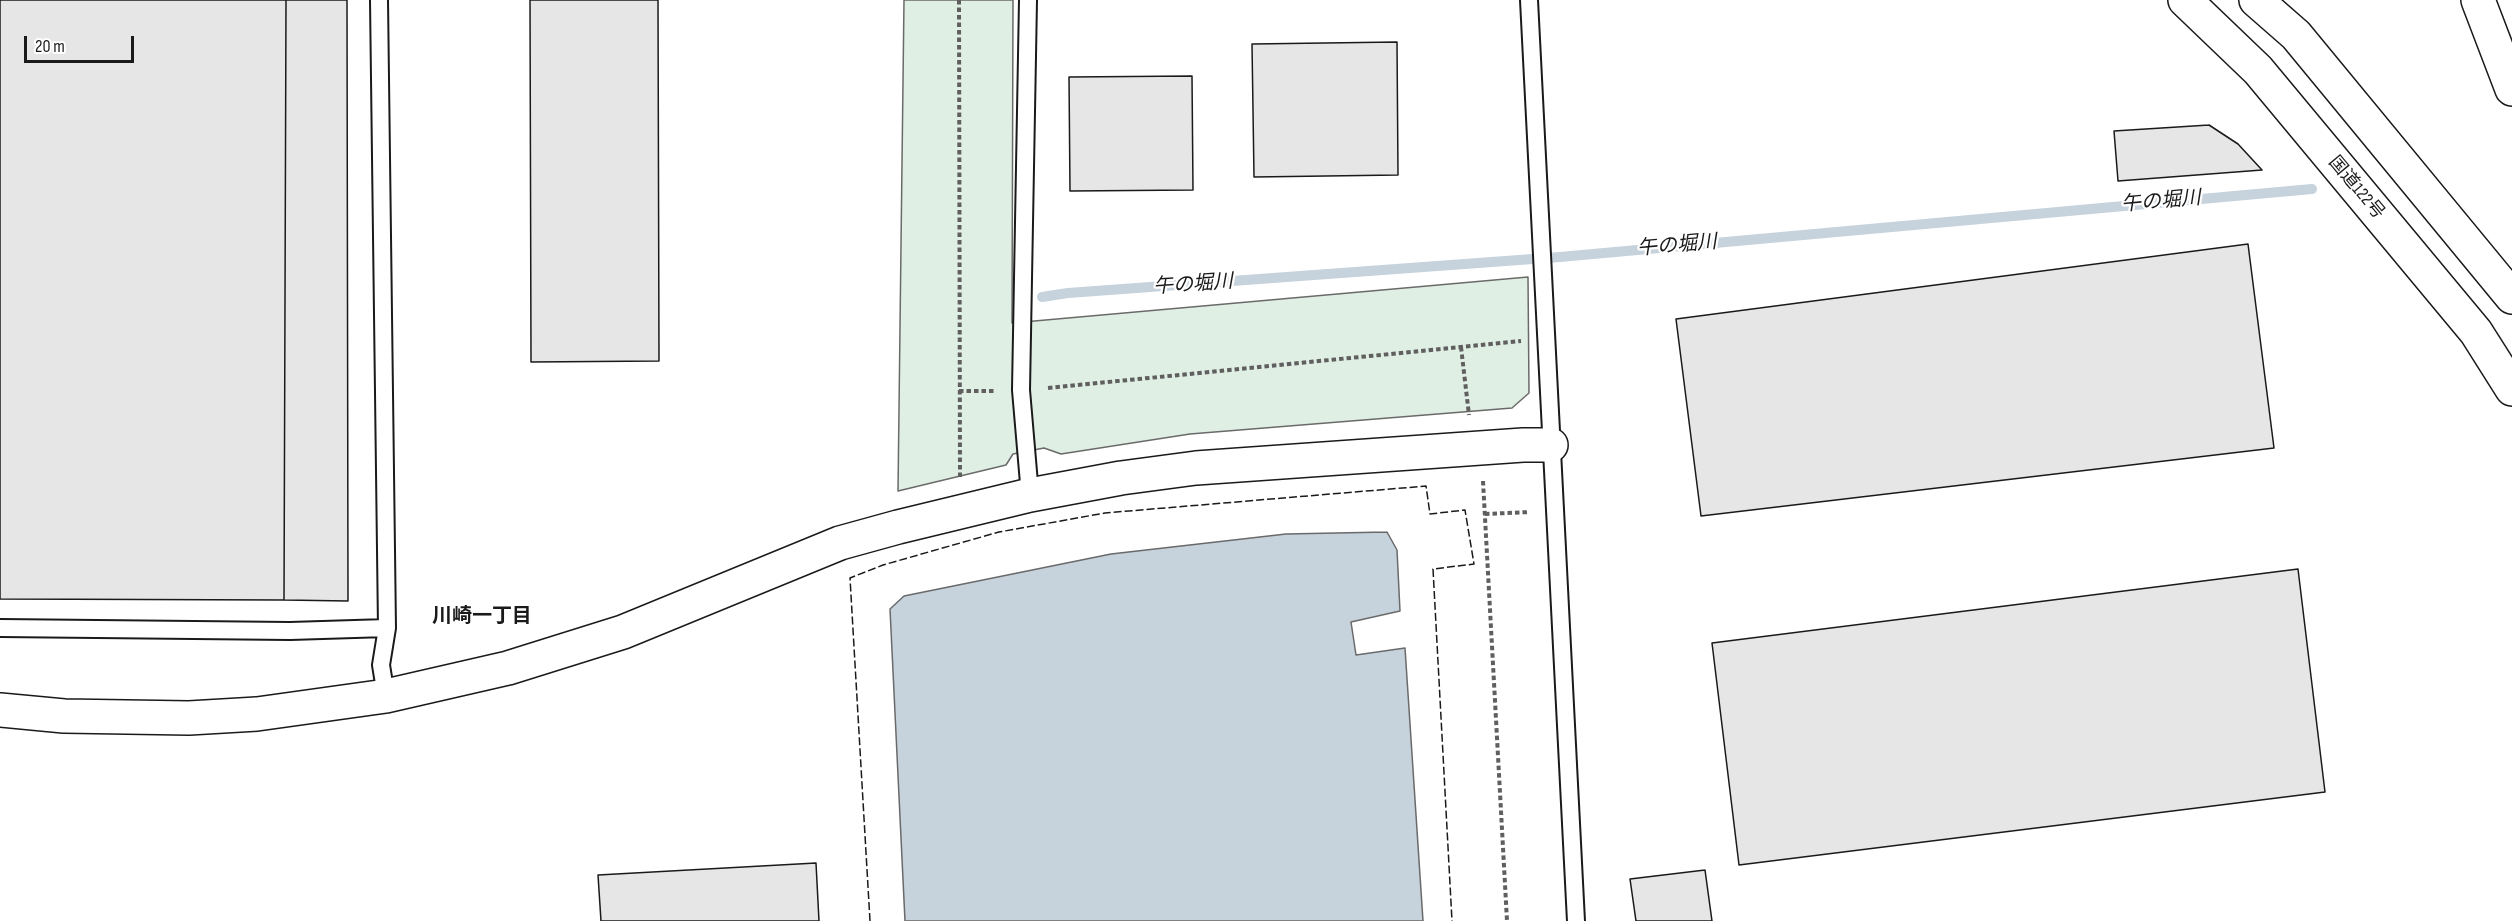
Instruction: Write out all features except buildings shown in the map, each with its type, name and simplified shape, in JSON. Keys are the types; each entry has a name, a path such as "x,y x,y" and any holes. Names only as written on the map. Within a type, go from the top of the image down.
{"main road":[{"name":"国道122号","path":"2185,0 2258,70 2476,332 2512,389"},
{"path":"2256,0 2296,35 2512,297"},
{"path":"2478,0 2512,89"},
{"path":"0,710 64,716 189,718 257,714 386,696 508,668 623,632 840,543 1030,495 1121,478 1196,468 1523,444 1551,445"}],"lane":[{"path":"379,0 387,628 381,665 386,696"},
{"path":"1028,0 1021,390 1030,495"},
{"path":"1529,0 1576,921"},
{"path":"0,628 290,631 387,628"}],"path":[{"path":"959,0 961,484"},
{"path":"959,391 1021,390 1546,340"},
{"path":"1461,347 1469,424"},
{"path":"1483,473 1507,921"},
{"path":"1485,514 1537,512"}],"green space":[{"path":"904,0 1013,0 1012,323 1528,277 1529,393 1512,408 1190,434 1061,454 1044,448 1013,454 1006,465 898,491"}],"shaded area":[{"path":"1387,532 1397,550 1400,611 1351,622 1356,655 1405,648 1423,921 905,921 890,609 904,596 1111,554 1286,534"}],"waterway":[{"name":"午の堀川","path":"1042,297 1068,293 1560,257 2312,189"}],"fence":[{"path":"870,921 850,578 883,565 999,532 1105,513 1426,486 1430,514 1465,510 1474,564 1433,569 1452,921"}],"district":[{"name":"川崎一丁目","path":"482,617"}]}
